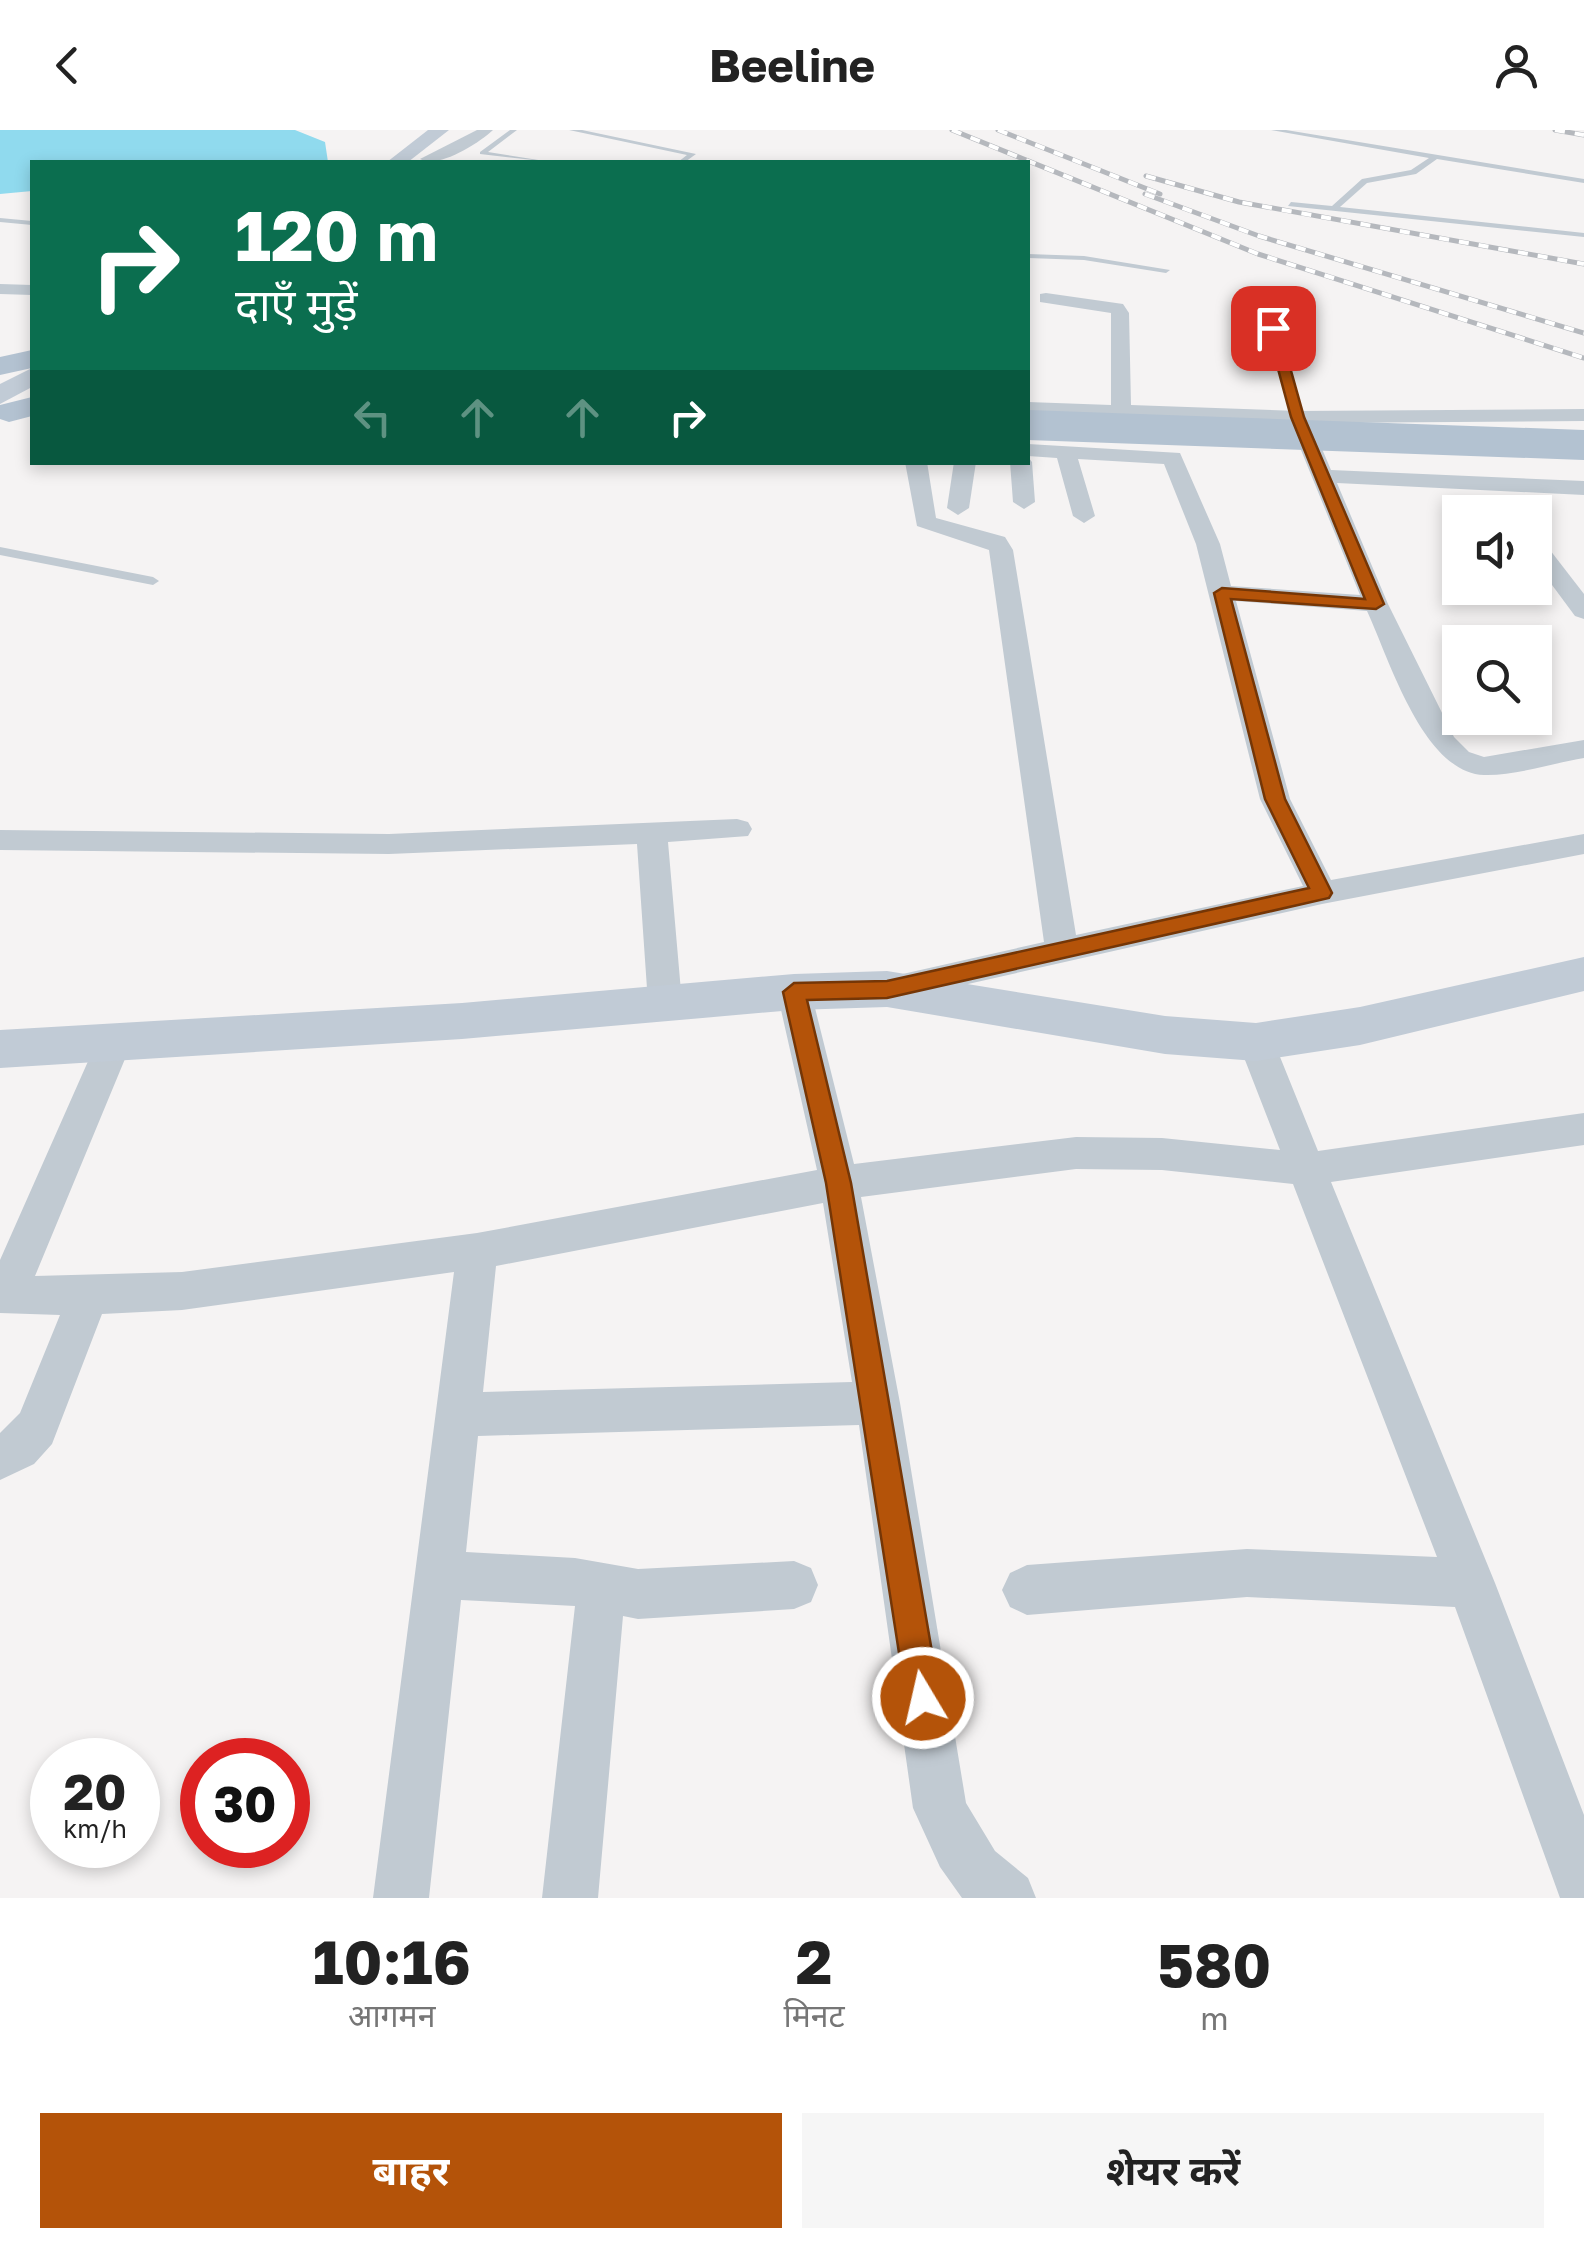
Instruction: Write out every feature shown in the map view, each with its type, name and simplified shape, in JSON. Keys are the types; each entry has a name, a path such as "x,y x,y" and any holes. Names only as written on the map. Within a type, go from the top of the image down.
{"main road":[{"path":"1030,424 1584,445"}],"street":[{"path":"414,159 471,142 486,130"},
{"path":"414,159 452,133"},
{"path":"0,289 29,290"},
{"path":"0,304 29,290"},
{"path":"1046,298 1117,308 1120,410"},
{"path":"1030,408 1298,417 1584,416"},
{"path":"1298,417 1376,604 1442,741 1459,758 1483,766 1584,749"},
{"path":"1030,450 1172,458 1208,544 1275,799 1322,893"},
{"path":"1066,453 1084,516"},
{"path":"917,465 926,521 947,530 980,535 997,542 1001,550 1062,949"},
{"path":"958,508 965,465"},
{"path":"1022,465 1024,502"},
{"path":"1325,476 1584,488"},
{"path":"1498,486 1504,495"},
{"path":"1552,569 1584,611"},
{"path":"1222,593 1376,604"},
{"path":"0,840 389,844 737,829"},
{"path":"652,833 665,1003"},
{"path":"0,1049 462,1021 794,992 887,989 1322,893 1584,844"},
{"path":"887,989 1165,1035 1256,1042 1360,1026 1584,974"},
{"path":"794,992 838,1183 878,1404 940,1808 958,1847 994,1895"},
{"path":"114,1042 3,1294 88,1296 182,1291 477,1251 838,1183 1115,1151 1304,1169 1584,1129"},
{"path":"1256,1042 1470,1583 1584,1889"},
{"path":"401,1898 477,1251"},
{"path":"0,1457 18,1448 36,1428 88,1296"},
{"path":"458,1415 878,1404"},
{"path":"1027,1590 1214,1574 1470,1583"},
{"path":"439,1575 575,1582 638,1594 794,1586"},
{"path":"570,1898 600,1589"}],"lane":[{"path":"514,130 482,153 533,160"},
{"path":"572,130 693,154 685,160"},
{"path":"1274,130 1584,181"},
{"path":"1332,210 1365,182 1413,172 1436,156"},
{"path":"1292,204 1584,235"},
{"path":"0,220 30,223"},
{"path":"1030,256 1084,258 1166,270"},
{"path":"1273,328 1298,417"},
{"path":"0,551 154,581"}],"water":[{"path":"0,130 295,130 325,142 328,160 30,160 30,191 0,194"}],"railway":[{"path":"952,130 1026,160"},
{"path":"998,130 1160,194"},
{"path":"1555,130 1584,135"},
{"path":"1030,162 1258,254 1584,358"},
{"path":"1146,176 1239,202 1584,264"},
{"path":"1145,194 1259,236 1584,333"}],"route":[{"path":"923,1698 878,1404 838,1183 794,992 887,989 1322,893 1275,799 1222,593 1376,604 1298,417 1273,328"}]}
